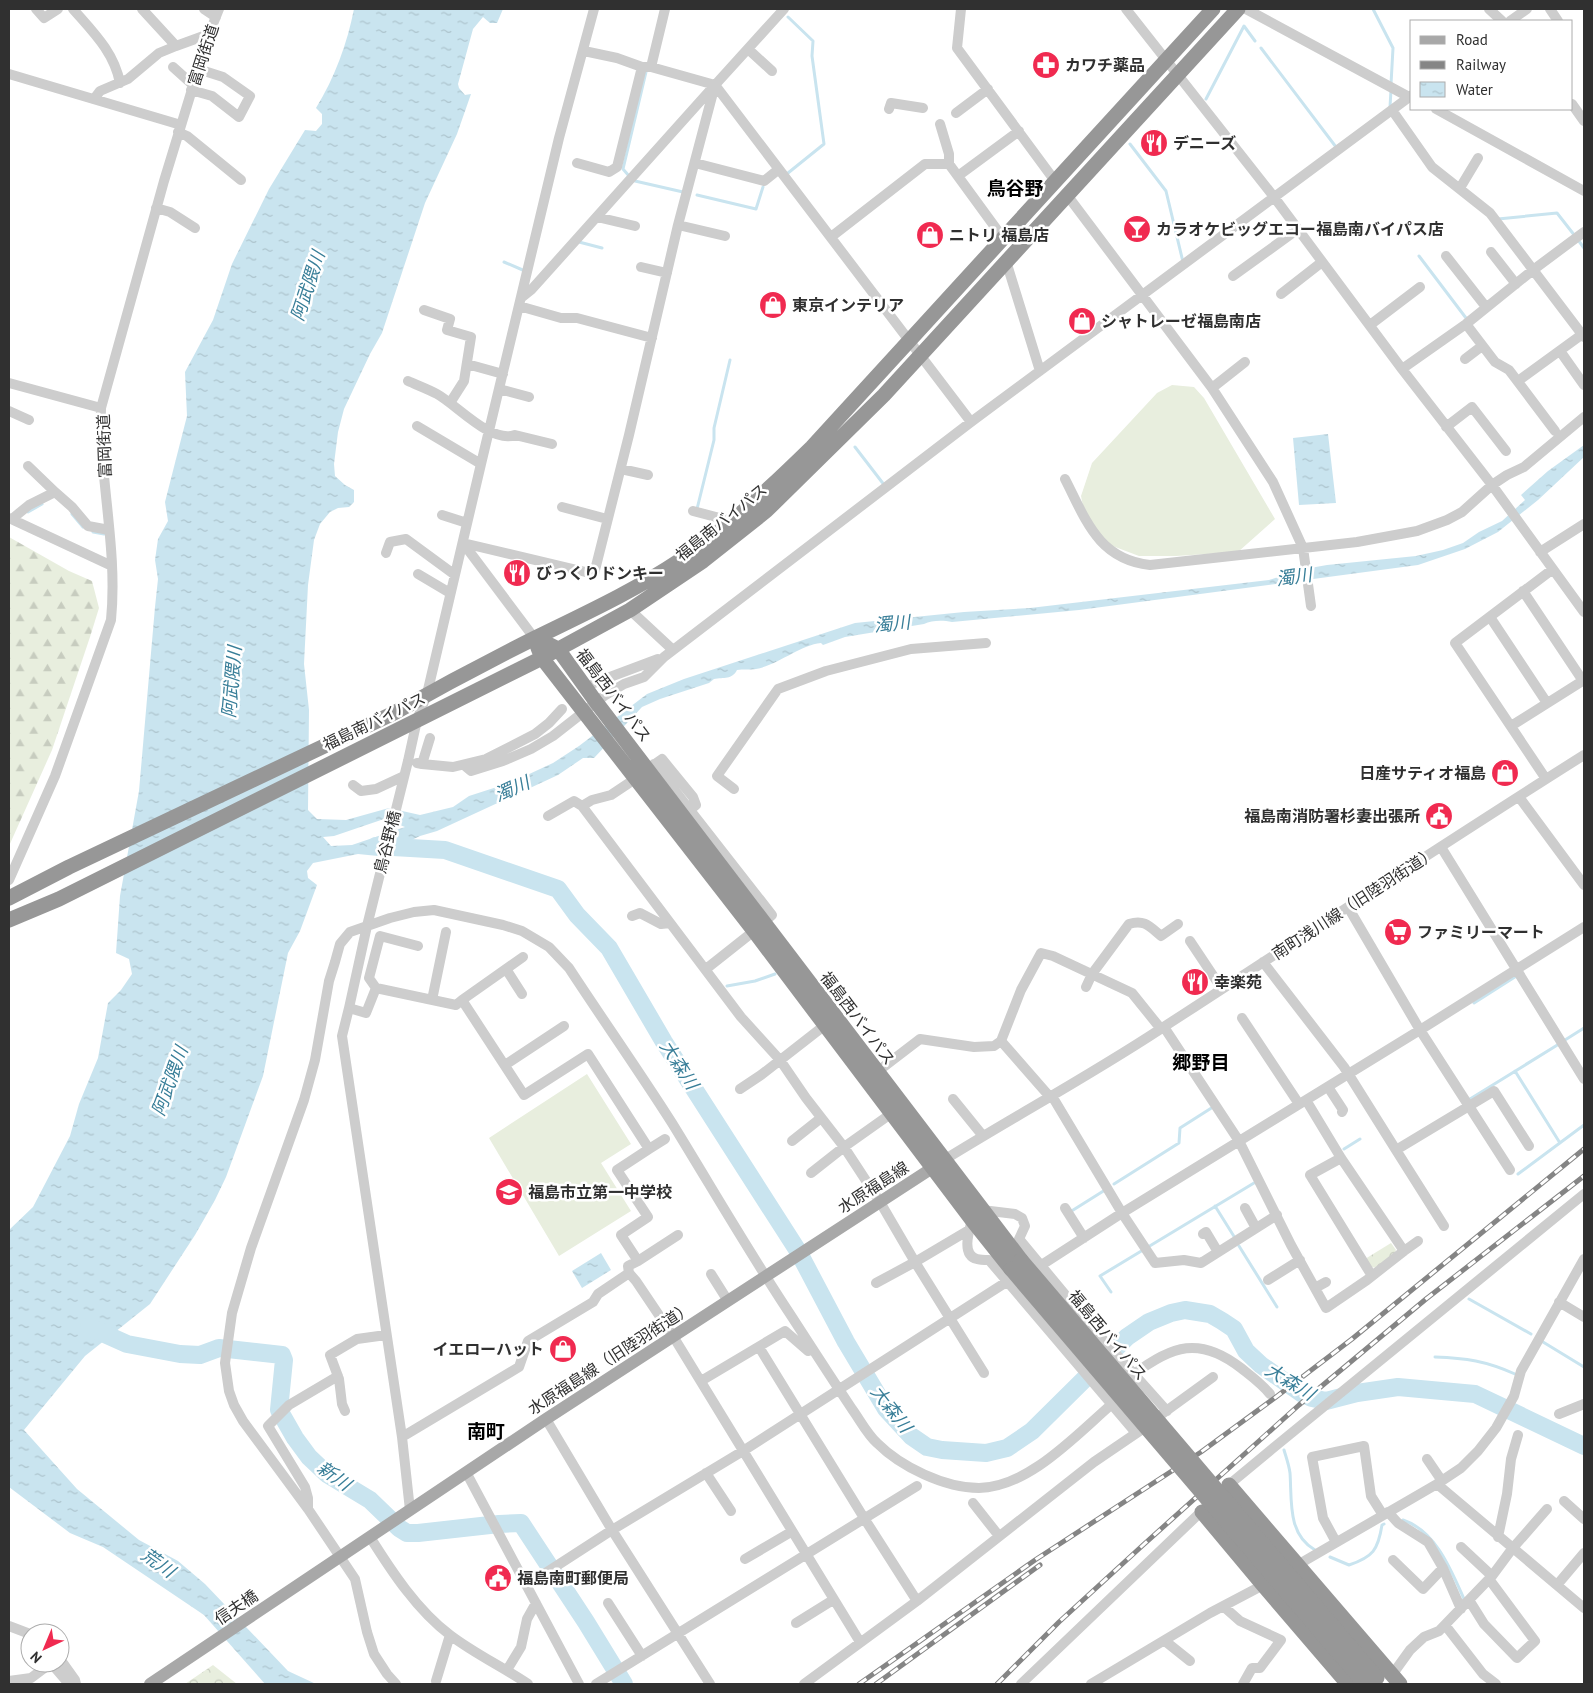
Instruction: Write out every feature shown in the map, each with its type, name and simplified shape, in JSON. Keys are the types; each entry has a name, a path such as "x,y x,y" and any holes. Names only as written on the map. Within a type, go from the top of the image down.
{"highway":[{"name":"福島南バイパス","path":"9,898 352,735 615,598 663,571 699,546 761,496 812,447 1213,9"},
{"name":"福島南バイパス","path":"9,920 59,899 542,658 630,610 703,561 766,511 884,395 1238,9"},
{"name":"福島西バイパス","path":"534,639 558,649 597,704 630,745 759,927 938,1164 974,1220 1013,1270 1383,1681"},
{"name":"福島西バイパス","path":"534,639 542,658 585,714 759,927"},
{"name":"福島西バイパス","path":"872,1076 892,1113 938,1164"},
{"path":"1227,1487 1295,1566 1383,1681"},
{"path":"1204,1510 1267,1583 1348,1684"}],"main road":[{"name":"水原福島線","path":"769,1275 938,1164"},
{"name":"水原福島線（旧陸羽街道）","path":"340,1556 546,1419 769,1275"},
{"name":"信夫橋","path":"150,1684 340,1556"}],"street":[{"path":"36,9 44,18 58,9"},
{"path":"73,9 105,46 118,72 120,83"},
{"path":"142,9 176,46"},
{"path":"204,9 218,13"},
{"name":"鳥谷野橋","path":"410,1510 402,1437 342,1036 417,720 428,694 450,593 559,138 594,9"},
{"path":"577,163 609,172 617,168 665,9"},
{"path":"652,338 577,318 561,318 520,301 784,9"},
{"path":"961,9 957,48 1055,181"},
{"path":"1126,9 1274,196 1402,369 1501,497 1584,612"},
{"path":"465,766 471,771 503,762 531,750 585,714 624,684 644,677 664,657 971,422 1410,96 1246,9"},
{"path":"1489,9 1501,20"},
{"path":"1511,20 1527,9"},
{"path":"1550,9 1557,20"},
{"name":"富岡街道","path":"9,880 55,776 111,620 113,596 112,566 100,433 101,408 156,208 209,34 218,13"},
{"path":"94,99 100,91 128,79 159,53 209,34"},
{"path":"748,49 772,72"},
{"path":"584,51 617,58 715,85 971,422"},
{"path":"173,67 192,88 212,96 239,117 250,96 222,77 198,69"},
{"path":"9,74 94,99 180,129 241,180"},
{"path":"463,543 594,574 621,469 678,225 715,85"},
{"path":"956,113 988,89"},
{"path":"889,109 892,103 924,108"},
{"path":"1573,105 1584,121"},
{"path":"1392,110 1432,167 1490,213 1584,335 1518,382"},
{"path":"1438,110 1584,191"},
{"path":"940,124 949,154 949,164 1004,238"},
{"path":"958,176 1019,131"},
{"path":"1460,188 1478,158"},
{"path":"695,163 764,181 779,169"},
{"path":"830,237 925,164 949,164"},
{"path":"1067,195 1212,388 1273,482 1304,552 1311,606"},
{"path":"156,208 170,212 195,228"},
{"path":"597,217 635,226"},
{"path":"678,225 725,236"},
{"path":"1233,276 1298,229"},
{"path":"1402,369 1466,324 1584,232"},
{"path":"1491,252 1516,284"},
{"path":"1446,256 1486,307"},
{"path":"1006,262 1040,371"},
{"path":"1281,294 1322,262"},
{"path":"641,267 667,273"},
{"path":"1370,325 1420,287"},
{"path":"424,310 450,319 447,330 471,337 464,381 450,403"},
{"path":"1466,324 1495,362 1509,370 1555,431"},
{"path":"1465,359 1482,346"},
{"path":"1560,351 1584,385"},
{"path":"1212,388 1245,362"},
{"path":"467,364 503,374"},
{"path":"408,381 438,394 489,432 515,435 552,444"},
{"path":"9,383 101,408"},
{"path":"499,390 529,397"},
{"path":"1446,427 1472,407 1506,451"},
{"path":"9,411 29,420"},
{"path":"1065,479 1084,518 1103,545 1112,552 1139,564 1150,565 1304,552 1418,531 1447,520 1462,512 1492,485 1524,467 1584,417"},
{"path":"417,426 481,464"},
{"path":"28,466 72,507 88,526 109,530"},
{"path":"621,469 648,475"},
{"path":"55,492 29,505 10,519 112,566"},
{"path":"562,507 607,519"},
{"path":"693,511 731,521"},
{"path":"442,515 468,523"},
{"path":"1540,552 1584,524"},
{"path":"386,553 390,542 406,539 455,575"},
{"path":"463,543 534,639"},
{"path":"1546,779 1455,643 1553,569"},
{"path":"418,574 450,593"},
{"path":"1511,726 1584,681 1523,591"},
{"path":"630,610 673,650"},
{"path":"1490,617 1547,704"},
{"path":"734,789 717,776 778,689 826,671 910,649 986,644"},
{"path":"594,683 664,657"},
{"path":"408,761 453,767 465,766 486,759 535,734 550,723 562,709"},
{"path":"422,764 430,738"},
{"name":"南町浅川線（旧陸羽街道）","path":"938,1164 1163,1028 1584,755"},
{"path":"653,765 772,915 706,969"},
{"path":"353,785 361,791 376,789 404,776"},
{"path":"582,806 592,800 611,795 629,783"},
{"path":"1519,796 1584,885"},
{"path":"548,816 574,801 582,806 741,1017 780,1060 844,1147 880,1202 984,1373"},
{"path":"1441,847 1584,1079"},
{"path":"1348,907 1420,1030 1510,1170"},
{"path":"396,1684 374,1654 355,1579 308,1509 243,1421 229,1391 225,1363 232,1313 251,1248 304,1100 315,1060 329,981 340,944 350,932 414,912 434,910 522,931 549,947 570,968 769,1275 812,1349 841,1388 876,1442 889,1453 922,1473 955,1486 980,1488 1001,1485 1017,1479 1041,1465 1109,1401"},
{"path":"632,916 640,913 661,924 670,923"},
{"path":"1086,987 1092,974 1129,924 1137,921 1143,922 1161,936 1178,924"},
{"path":"1040,1266 1122,1213 1518,970 1584,927"},
{"path":"432,1000 446,932"},
{"path":"418,946 380,936 369,978 376,988 456,1005 524,957"},
{"path":"1190,941 1222,989"},
{"path":"872,1076 920,1039 974,1047 994,1046 1001,1042 1021,990 1040,953 1053,956 1132,993 1163,1028 1239,1141 1326,1308 1418,1241"},
{"path":"1263,962 1349,1074 1444,1226"},
{"path":"506,969 522,994"},
{"path":"350,1008 366,1013 376,988"},
{"path":"462,1000 524,1095 588,1054 649,1150"},
{"path":"1242,1018 1303,1102 1404,1251"},
{"path":"740,1089 829,1021"},
{"path":"505,1065 564,1026"},
{"path":"1001,1042 1051,1097 1155,1263 1184,1260 1201,1263 1277,1215"},
{"path":"1328,1087 1343,1110 1342,1112"},
{"path":"1396,1150 1494,1091 1529,1146"},
{"path":"953,1099 983,1136"},
{"path":"811,1173 892,1113"},
{"path":"792,1141 821,1118"},
{"path":"638,1261 621,1235 648,1217 617,1170 665,1139"},
{"path":"1341,1158 1310,1176 1372,1276"},
{"path":"1227,1487 1584,1194"},
{"path":"1065,1208 1084,1238"},
{"path":"1245,1208 1256,1228"},
{"path":"876,1282 915,1262 974,1220 1015,1214 1022,1218 1025,1226 1019,1240 1164,1413 1213,1377"},
{"path":"804,1684 917,1601 1094,1462 1138,1431 1071,1357 1013,1270 989,1260 976,1259 970,1255 967,1246 974,1220"},
{"path":"1203,1234 1206,1232 1218,1252"},
{"path":"678,1235 628,1266 629,1273 673,1336 791,1532 860,1642"},
{"path":"1295,1566 1439,1482 1461,1468 1478,1451 1496,1428 1514,1396 1521,1371 1584,1259"},
{"path":"1268,1280 1300,1260"},
{"path":"527,1585 612,1530 743,1451 950,1319 1013,1270"},
{"path":"402,1437 519,1367 528,1341 593,1302 598,1294 629,1273"},
{"path":"711,1274 728,1301"},
{"path":"1315,1288 1326,1282"},
{"path":"1559,1302 1584,1316"},
{"path":"700,1382 785,1331 808,1351 812,1349"},
{"path":"345,1411 342,1404 338,1376 330,1354 357,1338 386,1335"},
{"path":"759,1347 917,1601"},
{"path":"1133,1375 1152,1360 1172,1351 1189,1347 1207,1348 1233,1362 1262,1384 1270,1394"},
{"path":"308,1509 308,1498 305,1488 268,1426 289,1405 338,1376"},
{"path":"1559,1414 1584,1404"},
{"path":"546,1419 612,1530 710,1684"},
{"path":"1498,1537 1507,1494 1510,1459 1518,1435"},
{"path":"1336,1542 1323,1518 1312,1458 1364,1446 1371,1496 1385,1513 1428,1542 1443,1568 1461,1609"},
{"path":"1427,1459 1439,1482 1498,1537 1584,1608"},
{"path":"466,1472 579,1684"},
{"path":"706,1473 731,1511"},
{"path":"596,1684 917,1486"},
{"path":"1564,1501 1584,1519"},
{"path":"973,1503 999,1536"},
{"path":"1383,1681 1424,1637 1440,1631 1461,1609 1490,1578 1512,1549 1547,1509"},
{"path":"1021,1684 1204,1510"},
{"path":"745,1559 791,1532"},
{"path":"370,1537 408,1593 424,1612 450,1635 528,1684"},
{"path":"1461,1546 1490,1578 1535,1641 1518,1658 1484,1624 1469,1600"},
{"path":"1557,1585 1584,1553"},
{"path":"1392,1560 1423,1589 1443,1568"},
{"path":"1090,1684 1223,1606 1267,1583"},
{"path":"796,1623 833,1600"},
{"path":"608,1602 642,1656"},
{"path":"507,1670 521,1647 527,1619 536,1603"},
{"path":"1223,1606 1240,1621 1281,1640 1260,1668 1252,1668 1243,1684"},
{"path":"1445,1625 1483,1674 1496,1684"},
{"path":"436,1681 450,1635"},
{"path":"1165,1641 1190,1660"},
{"path":"9,1681 25,1682 36,1676 51,1663 69,1684"},
{"path":"70,1673 76,1684"}],"green space":[{"path":"1172,385 1194,387 1204,398 1275,519 1238,552 1139,556 1110,545 1099,535 1083,506 1081,496 1092,463 1157,393"},
{"path":"9,537 69,571 92,581 99,608 52,750 9,846"},
{"path":"587,1074 631,1144 601,1163 631,1211 559,1256 489,1138"},
{"path":"1391,1243 1396,1250 1394,1255 1377,1268 1371,1267 1365,1259"},
{"path":"213,1665 237,1684 185,1684"}],"water":[{"path":"354,9 503,9 497,23 490,23 483,17 473,29 458,84 465,95 471,94 457,134 425,203 382,333 344,409 338,432 334,464 335,476 354,490 354,502 349,507 338,508 330,512 320,524 314,540 308,585 304,664 309,710 308,810 317,819 346,820 389,808 420,815 453,807 469,796 512,782 553,763 579,746 647,694 684,679 855,623 964,612 1030,608 1269,580 1299,570 1327,565 1416,556 1443,550 1463,543 1479,532 1502,521 1525,500 1521,495 1548,471 1584,445 1584,457 1538,500 1498,532 1465,549 1418,565 1079,610 952,622 934,621 845,637 823,645 821,643 805,647 764,667 737,670 730,677 714,679 709,683 642,707 594,758 583,758 558,775 437,831 420,836 378,856 358,854 313,863 307,871 308,878 317,885 300,931 288,953 263,1076 226,1177 215,1200 195,1235 150,1304 85,1356 24,1430 77,1489 139,1540 178,1561 205,1584 288,1671 316,1684 265,1684 204,1615 103,1547 70,1533 9,1487 9,1230 33,1207 70,1136 79,1104 98,1058 108,1003 121,990 132,974 129,959 116,953 120,896 139,791 158,579 155,560 158,539 168,521 165,502 187,416 185,372 213,320 232,264 269,189 305,130 316,131 322,124 322,114 316,108 335,72","holes":["384,819 405,827 352,845 331,846 323,837 334,836"]},
{"path":"1328,434 1336,503 1299,505 1293,438"},
{"path":"601,1253 611,1270 582,1288 572,1271"}],"waterway":[{"path":"1373,9 1393,48 1391,84"},
{"path":"788,17 813,41 812,56 824,144 788,173"},
{"path":"1206,99 1244,26 1255,41"},
{"path":"1261,48 1336,147"},
{"path":"629,176 623,169 646,72"},
{"path":"1390,107 1391,90"},
{"path":"1130,144 1166,191 1183,262"},
{"path":"635,181 683,192"},
{"path":"697,195 756,209 763,187"},
{"path":"1498,219 1557,213 1575,236"},
{"path":"1578,240 1584,248"},
{"path":"579,242 602,248"},
{"path":"1419,256 1466,318"},
{"path":"504,262 525,271"},
{"path":"697,509 714,440 714,428 730,360"},
{"path":"855,447 885,486"},
{"path":"28,512 42,504"},
{"path":"72,514 83,527"},
{"path":"93,532 104,534"},
{"name":"大森川","path":"376,846 445,850 558,889 577,915 609,948 664,1042 798,1251 846,1342 886,1409 911,1436 927,1447 986,1453 1007,1448 1032,1431 1127,1337 1149,1322 1171,1313 1185,1310 1210,1314 1234,1329 1246,1351 1261,1365 1301,1393 1312,1398 1326,1401 1357,1393 1398,1387 1475,1394 1584,1446"},
{"path":"727,986 755,981 775,974"},
{"path":"1474,1003 1518,975"},
{"path":"1565,1040 1584,1028"},
{"path":"1470,1099 1559,1044"},
{"path":"1515,1071 1560,1143"},
{"path":"1114,1184 1179,1143 1180,1128 1213,1107"},
{"path":"1518,1174 1584,1125"},
{"path":"1344,1149 1360,1139"},
{"path":"1148,1247 1254,1183"},
{"path":"1070,1212 1105,1190"},
{"path":"1215,1206 1235,1238"},
{"path":"1239,1246 1277,1307"},
{"path":"1111,1292 1100,1276 1143,1250"},
{"path":"1469,1299 1531,1334"},
{"name":"新川","path":"89,1327 127,1344 180,1354 200,1355 219,1348 282,1355 284,1360 279,1410 295,1438 309,1457 327,1474 370,1500 399,1528 407,1533 521,1523 624,1684"},
{"path":"1543,1342 1584,1367"},
{"path":"1435,1357 1476,1361 1515,1374"},
{"path":"1284,1450 1290,1473 1291,1505 1295,1526 1306,1543 1315,1550"},
{"path":"1403,1520 1415,1525 1433,1542 1448,1564 1464,1599"},
{"path":"1330,1557 1349,1565 1364,1559 1376,1547 1382,1525 1384,1524"}],"railway":[{"path":"859,1684 1035,1560 1201,1452 1276,1397 1352,1339 1584,1149"},
{"path":"997,1684 1059,1622 1299,1405 1426,1299 1584,1176"},
{"path":"876,1684 1040,1565"}],"place":[{"name":"カワチ薬品","path":"1046,65"},
{"name":"デニーズ","path":"1154,143"},
{"name":"カラオケビッグエコー福島南バイパス店","path":"1137,229"},
{"name":"ニトリ 福島店","path":"930,235"},
{"name":"東京インテリア","path":"773,305"},
{"name":"シャトレーゼ福島南店","path":"1082,321"},
{"name":"びっくりドンキー","path":"517,573"},
{"name":"日産サティオ福島","path":"1505,773"},
{"name":"福島南消防署杉妻出張所","path":"1439,816"},
{"name":"ファミリーマート","path":"1398,932"},
{"name":"幸楽苑","path":"1195,982"},
{"name":"福島市立第一中学校","path":"509,1192"},
{"name":"イエローハット","path":"563,1349"},
{"name":"福島南町郵便局","path":"498,1578"}],"district":[{"name":"鳥谷野","path":"1015,188"},
{"name":"郷野目","path":"1201,1062"},
{"name":"南町","path":"486,1431"}],"water label":[{"name":"阿武隈川","path":"308,286"},
{"name":"濁川","path":"1294,577"},
{"name":"濁川","path":"892,624"},
{"name":"阿武隈川","path":"232,682"},
{"name":"濁川","path":"512,789"},
{"name":"阿武隈川","path":"170,1081"},
{"name":"荒川","path":"158,1563"}]}
